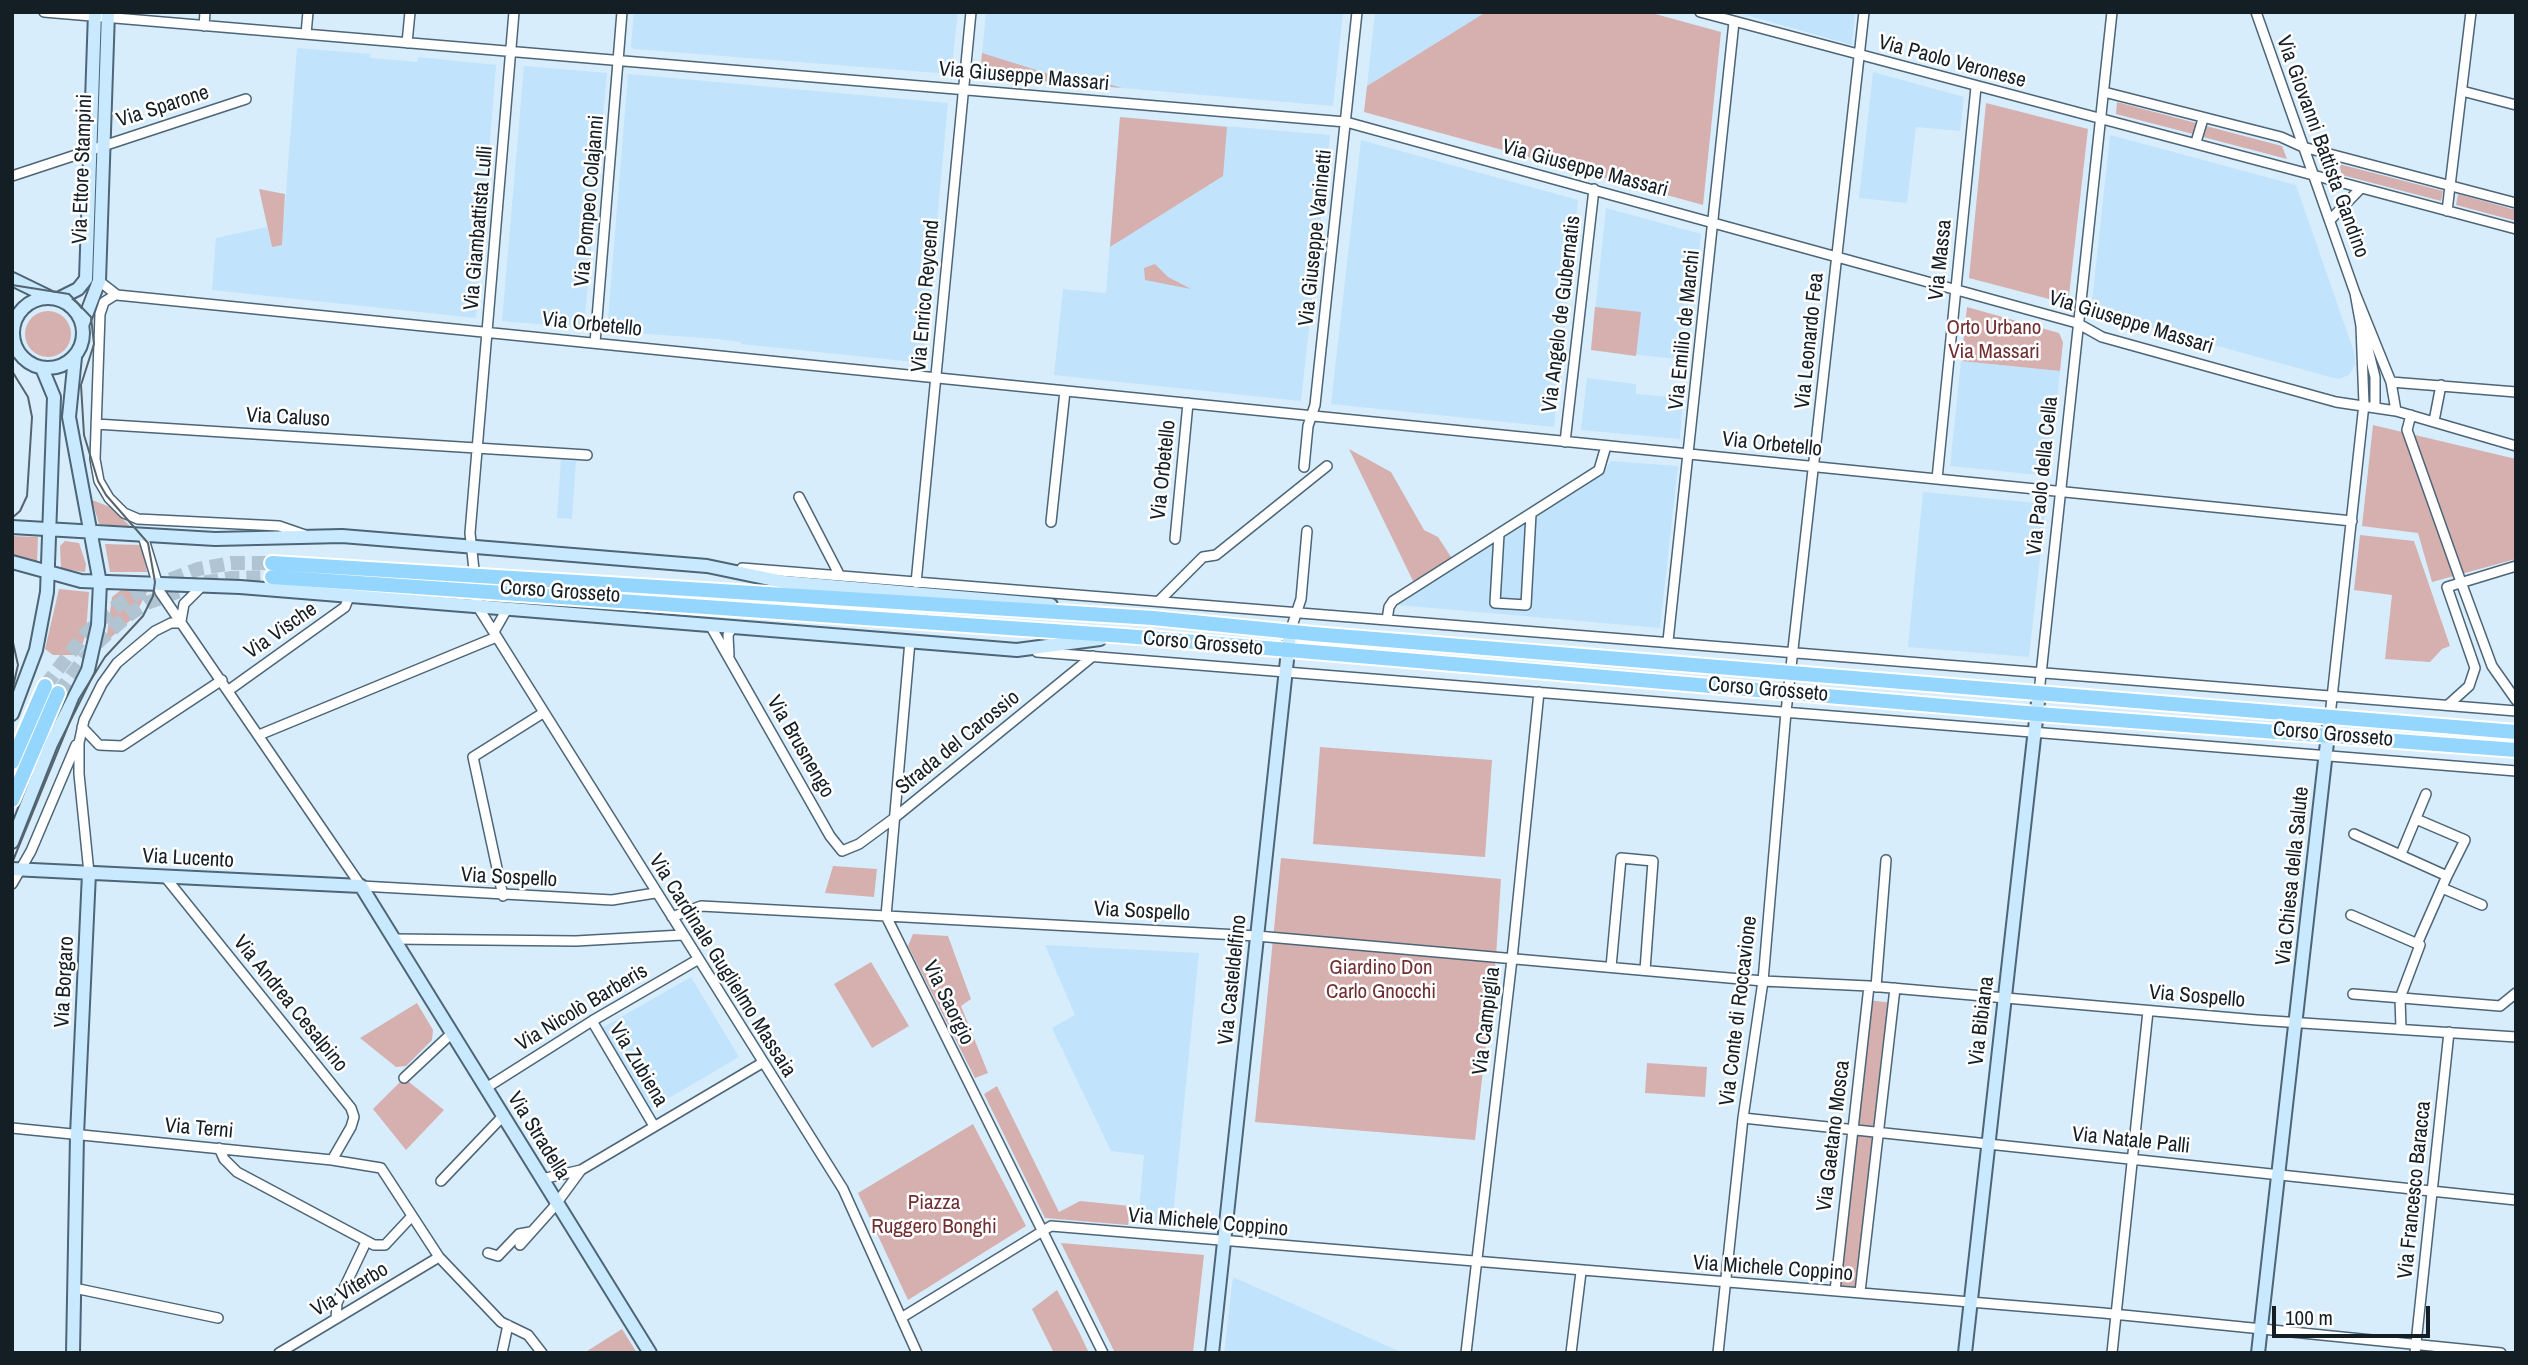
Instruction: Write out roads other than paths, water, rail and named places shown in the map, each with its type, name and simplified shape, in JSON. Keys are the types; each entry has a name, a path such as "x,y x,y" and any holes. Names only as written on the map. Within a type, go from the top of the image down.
{"main road":[{"name":"Via Ettore Stampini","path":"83,323 99,281 97,147 101,15"},
{"name":"Via Ettore Stampini","path":"54,298 78,289 86,279 97,147"},
{"path":"12,279 73,307 83,323 83,341 75,357 69,417 100,583 98,625 88,670 51,744 12,842"},
{"path":"54,298 24,307 13,329 14,346 26,361 42,368 60,367 75,357"},
{"path":"13,709 36,650 49,574 54,397 42,368"},
{"path":"12,527 50,529"},
{"name":"Corso Grosseto","path":"50,529 235,540 306,535 470,546 707,566 784,582 1110,611 1148,618"},
{"path":"12,562 49,574"},
{"path":"272,570 475,584"},
{"name":"Corso Grosseto","path":"49,574 100,583 203,585 1017,650 1125,636"},
{"name":"Corso Grosseto","path":"475,584 1148,618 1290,632 2516,732"},
{"name":"Corso Grosseto","path":"475,584 1289,649 2328,737 2516,750"},
{"name":"Via Casteldelfino","path":"1212,1353 1290,632"},
{"path":"12,762 52,690 12,800"},
{"name":"Via Bibiana","path":"1965,1353 2039,693"},
{"name":"Via Chiesa della Salute","path":"2258,1353 2330,716"},
{"name":"Via Lucento","path":"16,869 361,886"},
{"name":"Via Borgaro","path":"73,1353 77,1135 89,873"},
{"name":"Via Stradella","path":"361,886 650,1353"}],"street":[{"name":"Via Giuseppe Massari","path":"44,12 1346,122 2077,323 2102,337 2336,402 2364,404 2396,411 2516,446"},
{"path":"204,26 205,12"},
{"path":"306,34 307,12"},
{"path":"407,43 410,12"},
{"name":"Via Giambattista Lulli","path":"478,607 470,546 514,12"},
{"path":"619,61 622,12"},
{"name":"Via Enrico Reycend","path":"916,583 971,12"},
{"name":"Via Giuseppe Vaninetti","path":"1304,467 1315,405 1357,12"},
{"name":"Via Paolo Veronese","path":"1700,12 2516,229"},
{"name":"Via Leonardo Fea","path":"1791,672 1864,12"},
{"name":"Via Paolo della Cella","path":"2039,693 2112,12"},
{"name":"Via Giovanni Battista Gandino","path":"2256,12 2355,293 2391,382 2396,411"},
{"path":"2447,211 2471,12"},
{"name":"Via Emilio de Marchi","path":"1668,641 1734,22"},
{"name":"Via Pompeo Colajanni","path":"595,343 619,61"},
{"name":"Via Massa","path":"1937,479 1976,87"},
{"path":"2462,90 2516,105"},
{"path":"2104,92 2281,137 2303,147 2516,203"},
{"name":"Via Sparone","path":"12,176 246,99"},
{"path":"2196,142 2203,119"},
{"path":"2331,219 2361,188"},
{"name":"Via Angelo de Gubernatis","path":"1565,442 1594,189"},
{"path":"96,424 100,314 104,302 115,295 99,281"},
{"name":"Via Giovanni Battista Gandino","path":"2355,293 2361,327 2364,404"},
{"name":"Via Orbetello","path":"115,295 2351,522"},
{"path":"2361,327 2374,368 2375,407"},
{"path":"2391,382 2516,392"},
{"path":"2434,421 2441,385"},
{"path":"1051,522 1065,391"},
{"name":"Via Orbetello","path":"1175,539 1188,403"},
{"name":"Via Chiesa della Salute","path":"2330,716 2364,404"},
{"path":"2411,415 2407,430 2461,582 2492,666 2516,700"},
{"name":"Via Caluso","path":"96,424 478,446"},
{"name":"Corso Grosseto","path":"96,424 96,469 109,498 130,516 279,526 306,535"},
{"path":"478,446 587,455"},
{"path":"1387,620 1391,603 1601,468 1606,446"},
{"path":"1159,601 1203,557 1216,555 1328,466"},
{"path":"799,497 840,576"},
{"path":"1500,534 1495,603 1526,605 1531,514"},
{"path":"1297,612 1307,531"},
{"name":"Via Stradella","path":"143,536 156,582 181,623 361,886"},
{"name":"Corso Grosseto","path":"707,566 2516,711"},
{"path":"2448,705 2469,686 2475,668 2447,587 2516,566"},
{"path":"181,623 184,604 192,592 203,585"},
{"name":"Via Vische","path":"229,690 345,607 349,597"},
{"name":"Via Cardinale Guglielmo Massaia","path":"478,607 494,638 843,1189 917,1353"},
{"path":"259,736 494,638 495,630 507,609"},
{"name":"Via Casteldelfino","path":"1290,632 1297,612"},
{"name":"Via Borgaro","path":"89,873 80,792 81,732 102,684 117,663 146,638 171,623 181,623"},
{"name":"Via Brusnengo","path":"710,625 842,851"},
{"path":"729,660 728,635 733,626"},
{"path":"886,916 910,641"},
{"name":"Corso Grosseto","path":"1017,650 2516,771"},
{"name":"Strada del Carossio","path":"842,851 859,844 893,819 1093,656"},
{"name":"Via Conte di Roccavione","path":"1718,1353 1743,1118 1762,981 1791,672"},
{"path":"12,884 16,869 81,732 99,745 122,746 222,680"},
{"name":"Via Campiglia","path":"1466,1353 1512,959 1539,692"},
{"path":"503,896 473,757 543,713"},
{"path":"2401,854 2426,794"},
{"path":"2416,819 2465,840 2417,944"},
{"path":"2354,834 2447,876"},
{"path":"1611,967 1621,858 1653,861 1645,970"},
{"path":"1872,987 1886,860"},
{"name":"Via Andrea Cesalpino","path":"166,878 351,1108 354,1117 332,1160"},
{"name":"Via Sospello","path":"361,886 612,900 656,893"},
{"path":"2442,888 2482,905"},
{"name":"Via Sospello","path":"672,917 701,906 1256,936 1762,981 1895,988 2148,1011 2516,1037"},
{"path":"2351,915 2420,946 2400,998 2401,1028"},
{"name":"Via Saorgio","path":"886,916 1103,1353"},
{"path":"393,939 576,941 682,935"},
{"name":"Via Nicolò Barberis","path":"486,1088 592,1021 697,960"},
{"name":"Via Gaetano Mosca","path":"1835,1291 1872,987"},
{"name":"Via Gaetano Mosca","path":"1860,1292 1895,988"},
{"path":"2353,994 2500,1006 2516,993"},
{"path":"2112,1353 2148,1011"},
{"name":"Via Zubiena","path":"592,1021 654,1126"},
{"name":"Via Francesco Baracca","path":"2416,1349 2449,1032"},
{"path":"404,1078 452,1033"},
{"path":"542,1179 580,1170 762,1063"},
{"path":"441,1181 503,1116"},
{"name":"Via Natale Palli","path":"1743,1118 2516,1200"},
{"name":"Via Terni","path":"12,1128 332,1160 381,1168 412,1216"},
{"path":"219,1148 224,1159 237,1172 366,1242 386,1245 412,1216 439,1257 501,1322 528,1335 542,1353"},
{"path":"520,1245 580,1170"},
{"name":"Via Michele Coppino","path":"1043,1231 1051,1226 1726,1284 1860,1292 2261,1328 2416,1349 2501,1353"},
{"path":"488,1253 498,1256 519,1234 532,1231"},
{"path":"901,1318 1043,1231"},
{"path":"336,1319 337,1303 366,1242"},
{"name":"Via Viterbo","path":"279,1353 292,1349 439,1257"},
{"path":"1571,1353 1581,1272"},
{"path":"74,1288 218,1318"},
{"path":"502,1353 508,1325"}],"tunnel":[{"path":"45,686 86,633 119,604 141,591 198,569 231,563 272,563"},
{"path":"58,693 97,643 127,616 147,603 201,583 232,578 272,577"}],"tram line":[{"path":"12,285 69,294 91,317 94,344 81,385 84,435 98,481 106,495 148,543 155,582 153,596 143,616 105,657 79,699 12,863"},
{"path":"12,371 28,397 32,417 27,496 20,511 12,518"},
{"path":"12,638 18,665 12,691"}],"park label":[{"name":"Orto Urbano Via Massari","path":"1994,340"},
{"name":"Giardino Don Carlo Gnocchi","path":"1381,980"},
{"name":"Piazza Ruggero Bonghi","path":"934,1215"}]}
